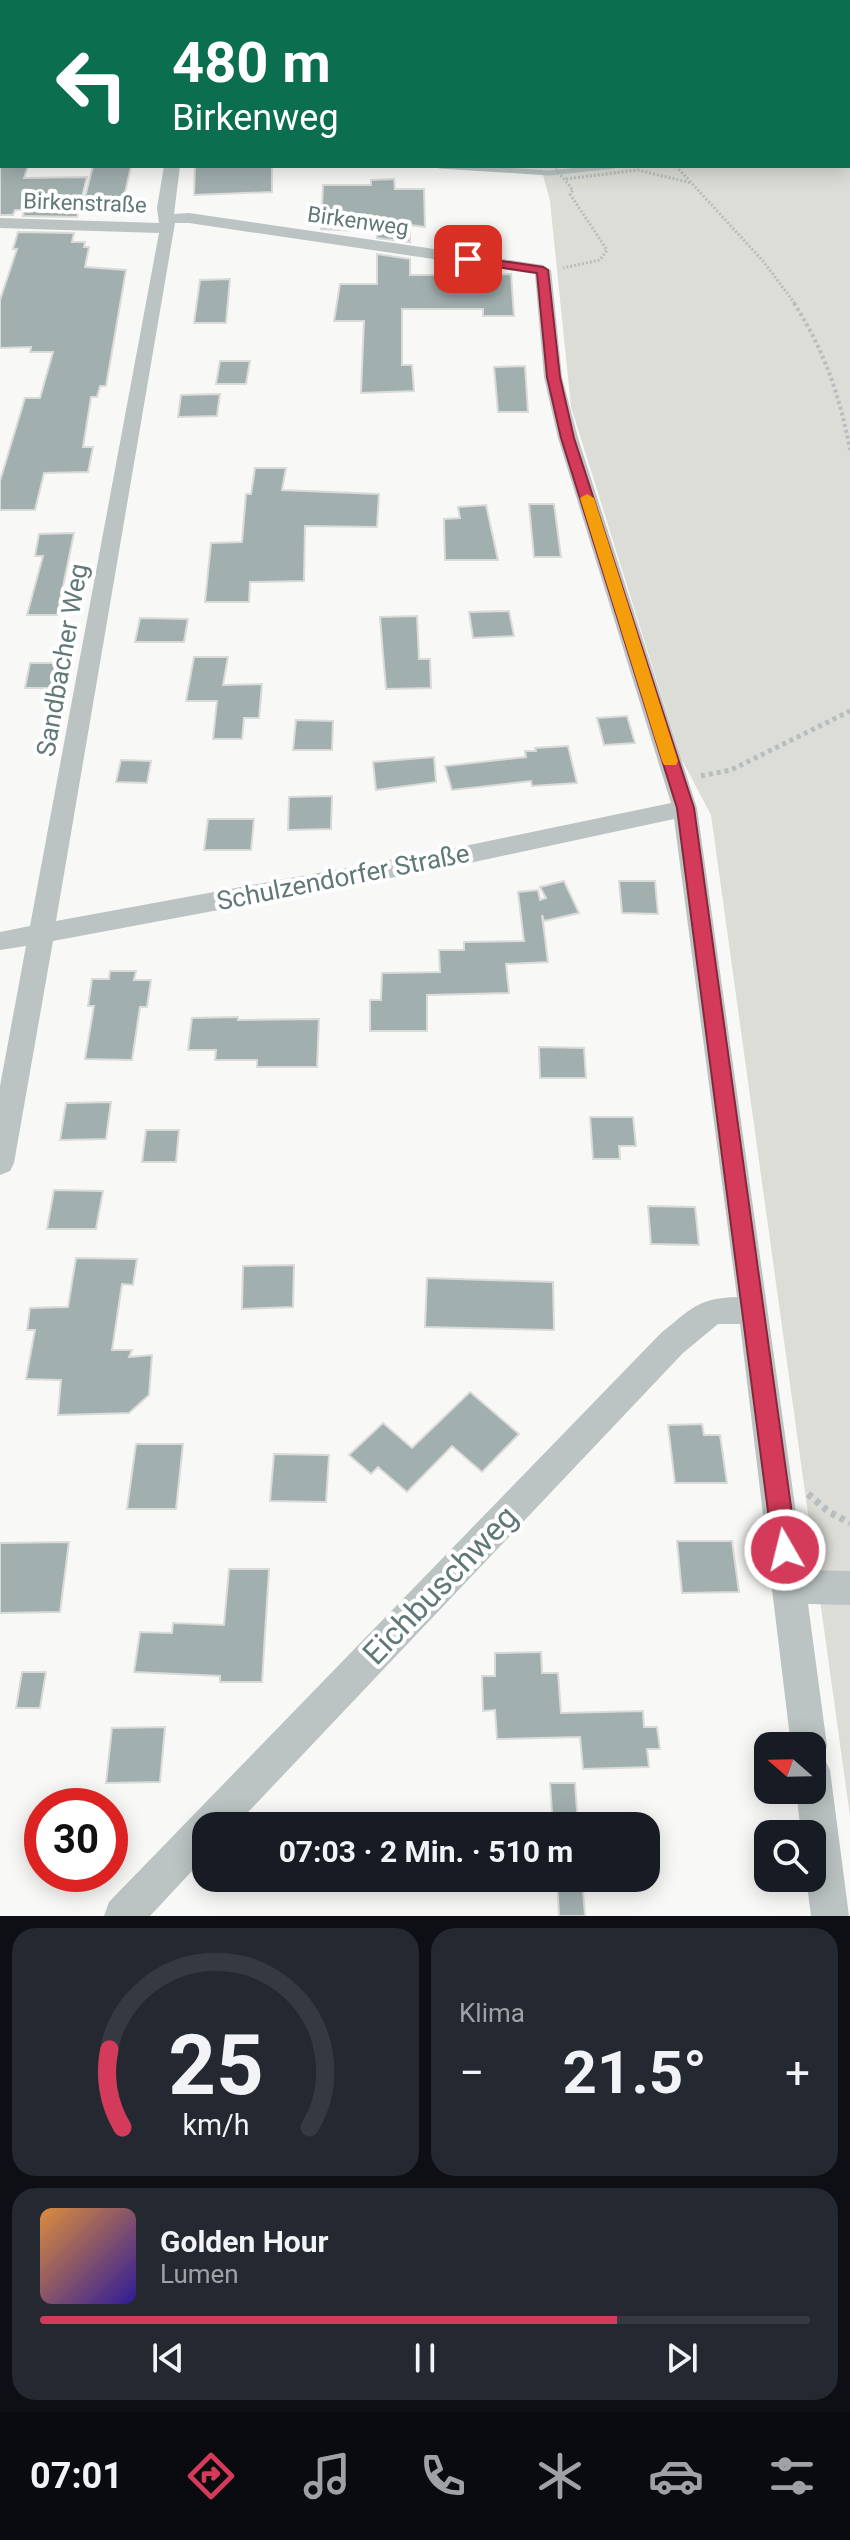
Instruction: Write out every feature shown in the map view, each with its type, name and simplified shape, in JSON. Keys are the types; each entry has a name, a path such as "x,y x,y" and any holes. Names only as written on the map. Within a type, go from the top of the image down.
{"street":[{"name":"Sandbacher Weg","path":"0,1163 168,224 165,208 172,168"},
{"name":"Birkenweg","path":"168,224 189,218 543,270"},
{"name":"Birkenstraße","path":"0,223 168,224"},
{"path":"543,270 553,377 568,438 685,808 754,1310 807,1732"},
{"name":"Schulzendorfer Straße","path":"0,941 465,855 685,808"},
{"name":"Eichbuschweg","path":"223,1812 672,1343 712,1311 754,1310"},
{"path":"789,1587 850,1588"},
{"path":"816,1804 830,1916"},
{"name":"Eichbuschweg","path":"123,1916 192,1845"}],"path":[{"path":"543,270 600,260 607,250 570,194 573,190 556,168"},
{"path":"566,179 638,168 692,183"},
{"path":"678,168 745,238 793,298 817,338 847,427 850,450"},
{"path":"677,781 731,770 850,711"},
{"path":"775,1472 798,1484 829,1512 850,1523"}],"shaded area":[{"path":"495,168 571,168 542,171"},
{"path":"850,168 850,1816 711,815 681,758 571,407 550,201 543,175 594,169"}],"building":[{"path":"0,168 27,168 24,178 87,177 77,217 23,216 24,210 15,210 13,215 0,215"},
{"path":"92,168 131,168 124,197 85,197"},
{"path":"195,168 272,168 272,192 194,195"},
{"path":"394,179 395,189 424,189 425,227 410,225 410,242 377,238 377,232 321,229 323,185 371,185 371,180"},
{"path":"18,232 74,233 72,242 85,242 84,247 89,247 85,267 126,270 106,386 100,386 97,397 91,397 83,447 93,447 88,472 44,473 35,510 0,510 0,481 25,398 40,398 53,352 30,352 31,347 0,348 0,300 17,249 13,249"},
{"path":"377,254 410,259 410,275 454,275 454,278 511,274 514,316 483,316 483,309 402,309 402,365 412,365 414,391 361,393 364,321 334,321 340,284 377,284"},
{"path":"230,279 226,323 194,323 200,280"},
{"path":"220,361 250,361 246,384 216,384"},
{"path":"525,366 528,412 498,412 494,367"},
{"path":"220,394 217,416 178,417 181,395"},
{"path":"255,468 286,468 282,490 379,494 377,527 305,526 304,581 250,582 249,602 205,602 211,543 242,542 246,494 251,494"},
{"path":"529,504 554,504 561,557 534,557"},
{"path":"486,505 498,560 445,560 444,519 460,518 458,507"},
{"path":"74,533 57,615 27,615 43,556 35,556 39,534"},
{"path":"509,611 514,636 473,638 469,612"},
{"path":"417,616 419,659 430,659 431,688 386,689 380,617"},
{"path":"140,618 188,619 184,642 135,642"},
{"path":"194,657 228,657 223,685 262,684 259,718 244,718 242,739 213,739 217,701 186,701"},
{"path":"30,663 59,663 54,688 25,688"},
{"path":"627,716 635,743 604,745 597,718"},
{"path":"296,720 333,721 332,750 293,750"},
{"path":"568,746 577,783 532,786 531,781 452,790 445,766 526,757 525,751 536,751 535,748"},
{"path":"434,757 436,782 376,790 373,762"},
{"path":"121,760 151,761 147,783 116,782"},
{"path":"332,796 331,829 288,830 289,797"},
{"path":"208,819 254,819 251,850 204,850"},
{"path":"564,881 579,913 544,921 542,915 548,962 506,964 509,993 427,995 427,1031 370,1031 370,1000 381,1000 382,973 440,972 439,950 464,950 464,942 524,941 518,892 538,890 540,900 546,898 540,887"},
{"path":"619,881 655,881 658,914 622,913"},
{"path":"110,971 136,971 134,980 151,980 147,1007 140,1007 132,1060 85,1059 94,1006 88,1006 92,979 109,979"},
{"path":"238,1017 238,1020 319,1019 317,1067 257,1067 257,1060 215,1060 216,1050 188,1050 192,1018"},
{"path":"539,1047 584,1048 586,1078 540,1078"},
{"path":"111,1102 106,1139 60,1140 66,1103"},
{"path":"590,1117 633,1117 636,1146 619,1146 620,1159 593,1159"},
{"path":"146,1130 179,1130 176,1162 142,1162"},
{"path":"54,1190 103,1191 96,1229 47,1229"},
{"path":"648,1206 695,1207 699,1245 651,1244"},
{"path":"76,1258 137,1259 133,1285 122,1284 112,1350 132,1350 129,1357 152,1355 149,1395 129,1413 58,1415 61,1380 26,1379 35,1330 27,1330 30,1308 68,1307"},
{"path":"294,1265 293,1307 242,1309 243,1266"},
{"path":"427,1278 553,1282 554,1330 425,1327"},
{"path":"470,1392 519,1434 482,1472 452,1446 407,1492 378,1467 371,1474 349,1455 383,1423 412,1448"},
{"path":"702,1424 704,1435 720,1435 727,1483 675,1483 668,1425"},
{"path":"136,1444 183,1444 176,1509 127,1509"},
{"path":"274,1454 329,1455 326,1502 270,1501"},
{"path":"677,1541 732,1541 739,1592 682,1593"},
{"path":"69,1542 60,1612 0,1613 0,1543"},
{"path":"229,1569 269,1569 262,1682 220,1682 220,1676 134,1672 140,1632 172,1633 173,1623 224,1625"},
{"path":"541,1652 542,1673 558,1673 561,1713 643,1711 644,1727 657,1727 660,1749 647,1749 649,1767 583,1769 580,1737 497,1739 495,1710 483,1711 482,1676 495,1676 495,1653"},
{"path":"22,1672 46,1672 40,1708 16,1708"},
{"path":"165,1727 160,1782 106,1783 112,1728"},
{"path":"550,1783 575,1783 577,1812 552,1812"},
{"path":"558,1892 583,1892 585,1916 559,1916"}],"waterway":[{"path":"471,168 549,173 595,168"}],"slow traffic":[{"path":"587,498 670,761"}],"route":[{"path":"468,259 543,270 555,389 634,654 685,808 785,1550"}]}
